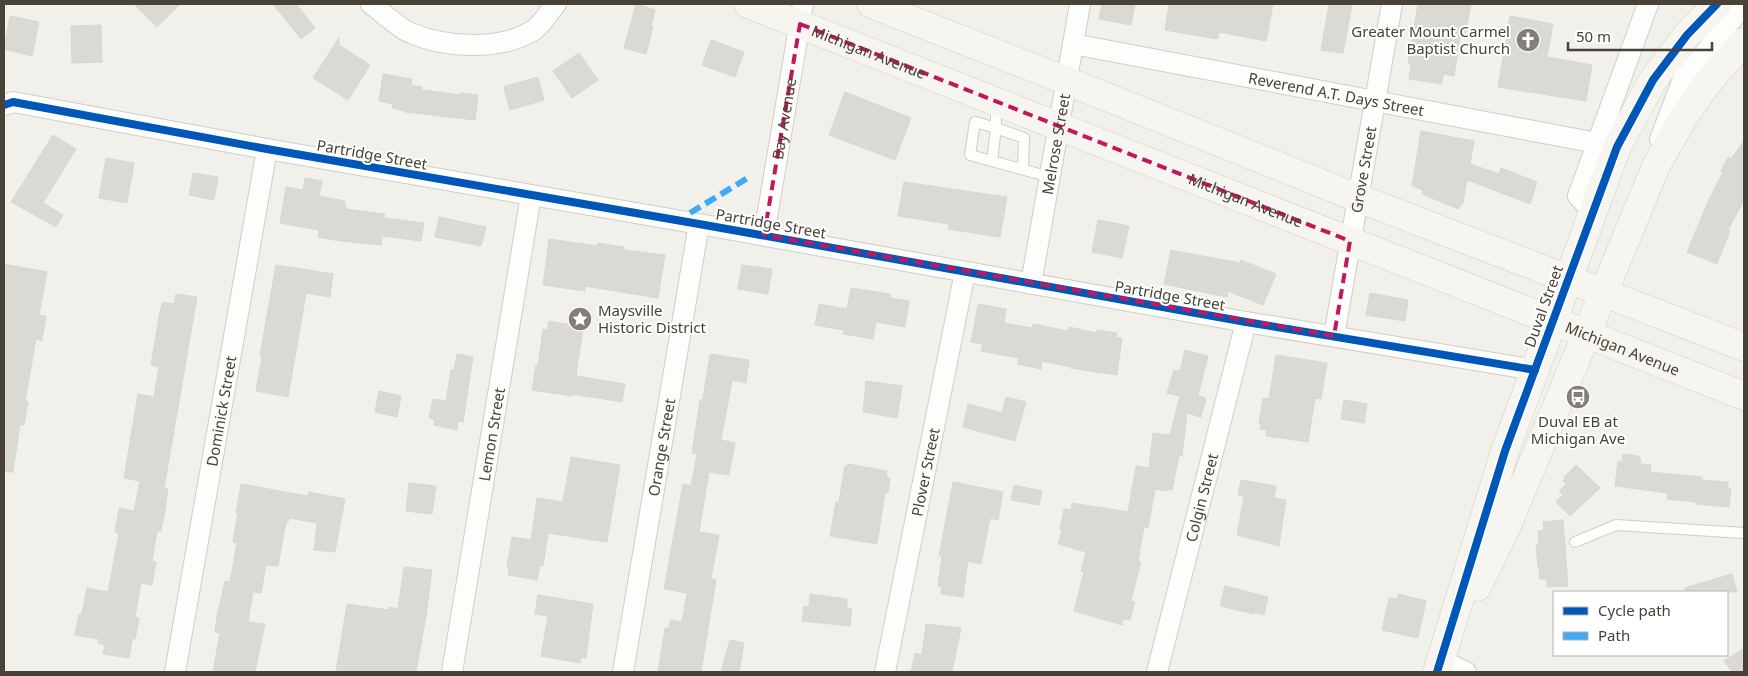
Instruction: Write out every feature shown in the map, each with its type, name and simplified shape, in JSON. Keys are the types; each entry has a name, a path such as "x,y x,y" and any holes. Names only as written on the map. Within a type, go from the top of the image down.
{"main road":[{"name":"Michigan Avenue","path":"748,4 801,14 996,101 1744,396"},
{"path":"871,4 1358,198 1744,347"},
{"name":"Duval Street","path":"1439,666 1505,451 1617,147 1653,80 1687,35 1733,6"},
{"path":"1439,666 1507,526 1606,293 1656,166 1684,116 1712,77 1744,42"},
{"path":"1235,195 1256,157"}],"street":[{"path":"371,4 410,33 436,41 464,46 507,42 535,29 556,4"},
{"name":"Melrose Street","path":"1031,284 1080,4"},
{"name":"Grove Street","path":"1334,336 1392,4"},
{"path":"1593,212 1578,196 1648,4"},
{"path":"1656,166 1660,137 1684,79 1733,6"},
{"name":"Bay Avenue","path":"764,236 801,14"},
{"name":"Reverend A.T. Days Street","path":"1073,44 1597,143"},
{"name":"Partridge Street","path":"4,105 12,102 1246,322 1535,370"},
{"name":"Dominick Street","path":"175,672 268,149"},
{"name":"Lemon Street","path":"452,672 531,195"},
{"name":"Orange Street","path":"623,672 699,224"},
{"name":"Plover Street","path":"885,672 965,272"},
{"name":"Colgin Street","path":"1157,672 1246,322"},
{"path":"1439,666 1466,672"}],"lane":[{"path":"992,161 996,128 996,101"},
{"path":"1024,169 1024,138 975,122 970,155 1050,176"},
{"path":"1575,542 1616,525 1744,533"}],"highlighted area":[{"path":"800,24 1350,241 1334,336 764,235"}],"building":[{"path":"134,4 180,4 157,27"},
{"path":"273,4 296,4 315,28 301,39"},
{"path":"636,4 655,10 646,54 624,48"},
{"path":"1102,4 1135,4 1131,25 1099,19"},
{"path":"1169,4 1273,4 1266,41 1219,32 1218,39 1165,30"},
{"path":"1329,4 1352,4 1343,53 1321,50"},
{"path":"1418,4 1471,4 1465,38 1460,37 1454,76 1443,74 1442,84 1409,79 1411,63 1408,63"},
{"path":"10,16 39,22 32,56 4,49"},
{"name":"Greater Mount Carmel Baptist Church","path":"1510,16 1553,24 1547,57 1592,65 1586,101 1498,87"},
{"path":"101,25 102,62 72,63 71,26"},
{"path":"339,38 339,45 370,65 348,100 313,78"},
{"path":"711,40 744,52 735,77 702,65"},
{"path":"579,53 598,80 572,98 553,71"},
{"path":"383,74 412,79 411,85 422,87 422,90 460,95 461,93 478,95 475,120 405,112 392,108 393,104 379,101"},
{"path":"538,77 544,100 510,110 504,89 505,86"},
{"path":"845,92 911,118 895,160 829,135"},
{"path":"1421,131 1474,141 1470,164 1499,174 1501,168 1537,182 1530,204 1467,180 1463,203 1458,209 1422,194 1423,190 1412,186"},
{"path":"53,135 76,149 43,203 63,215 56,227 11,202"},
{"path":"1744,141 1744,200 1728,230 1730,231 1717,264 1687,252 1728,157 1731,159"},
{"path":"106,158 134,163 127,203 99,198"},
{"path":"193,173 218,177 214,200 189,195"},
{"path":"305,178 322,181 319,196 345,201 346,209 385,214 384,218 424,223 421,241 382,236 381,245 340,241 318,237 319,230 280,223 286,187 303,190"},
{"path":"904,182 1007,197 1000,237 948,229 949,224 898,216"},
{"path":"439,217 486,227 481,246 435,237"},
{"path":"1098,220 1129,226 1122,258 1092,252"},
{"path":"549,239 598,246 598,243 624,247 624,250 665,255 658,298 585,286 585,291 543,285"},
{"path":"1171,250 1240,263 1241,260 1276,274 1263,305 1228,291 1227,297 1164,284"},
{"path":"4,264 47,272 39,315 46,316 42,341 36,339 25,401 28,402 24,425 20,425 13,472 4,472"},
{"path":"276,265 333,274 330,297 306,293 288,397 256,391 262,358 260,355"},
{"path":"742,265 772,269 768,294 738,289"},
{"path":"851,288 890,294 890,298 909,301 905,327 876,322 873,339 843,334 844,330 815,325 819,304 847,309"},
{"path":"1370,293 1408,300 1405,321 1366,315"},
{"path":"176,294 197,297 164,488 168,489 164,516 161,531 157,531 152,561 156,562 152,585 141,583 135,617 139,618 135,639 132,639 129,658 103,654 105,645 98,643 99,639 75,635 79,614 82,614 87,588 108,592 119,533 115,532 119,508 134,511 140,481 124,478 138,394 154,397 159,367 151,365 160,311 163,302 174,304"},
{"path":"978,304 1006,309 1004,323 1032,328 1033,324 1068,331 1069,327 1097,333 1097,330 1117,333 1116,337 1122,338 1117,375 1070,368 1042,361 1041,369 1018,364 1019,358 981,351 983,344 971,342"},
{"path":"549,321 583,327 576,376 625,384 622,402 532,390 536,365 538,366 543,329 547,330"},
{"path":"1185,350 1208,356 1198,396 1206,398 1201,417 1187,413 1182,456 1179,455 1172,490 1155,489 1148,528 1144,527 1138,561 1140,566 1131,601 1135,602 1130,620 1123,619 1122,625 1074,611 1084,572 1081,571 1086,552 1058,544 1062,531 1060,530 1064,509 1071,510 1072,503 1128,512 1136,466 1149,468 1153,433 1170,435 1180,396 1167,393 1174,370 1180,371"},
{"path":"457,354 473,357 463,422 458,421 457,430 434,425 435,420 429,418 433,399 446,401 451,370 454,370"},
{"path":"710,354 749,360 746,383 732,380 721,440 735,443 729,475 709,472 699,532 719,535 711,579 716,580 701,672 658,672 665,628 669,628 670,620 682,622 687,593 664,589 683,484 691,486 697,454 692,453 700,400 703,399"},
{"path":"1276,355 1327,363 1321,399 1315,398 1308,442 1266,436 1267,430 1260,429 1263,398 1269,399"},
{"path":"866,381 902,386 897,418 863,412"},
{"path":"379,391 401,396 397,417 375,412"},
{"path":"1006,397 1026,402 1015,441 963,427 968,404 1002,413"},
{"path":"1344,400 1367,404 1364,423 1341,419"},
{"path":"1623,454 1639,456 1641,459 1640,464 1651,465 1650,472 1702,477 1702,480 1728,482 1728,489 1731,489 1729,507 1667,499 1668,493 1615,486 1618,461 1622,462"},
{"path":"571,457 620,465 607,542 548,533 543,566 540,565 537,580 508,575 509,568 507,567 512,537 531,540 537,498 563,502"},
{"path":"848,464 887,471 886,477 890,478 888,493 885,493 877,544 830,536 836,502 839,502 845,466"},
{"path":"1576,465 1600,488 1570,516 1556,502 1563,495 1559,491 1566,484 1563,481 1564,477"},
{"path":"1241,480 1276,486 1274,498 1286,500 1279,546 1237,535 1244,496 1238,495"},
{"path":"953,482 1003,492 998,520 990,518 981,564 968,561 963,597 941,594 942,587 938,586 942,556 939,556"},
{"path":"409,483 436,486 432,514 406,511"},
{"path":"241,484 308,496 309,492 345,499 335,552 314,550 317,523 289,518 288,522 286,522 278,566 266,565 261,593 253,592 248,622 265,624 255,672 213,672 220,633 215,632 217,616 225,581 230,582 237,543 233,542"},
{"path":"1014,485 1042,491 1039,505 1011,500"},
{"path":"1563,520 1568,586 1547,587 1547,579 1540,579 1538,567 1536,545 1539,545 1538,531 1544,530 1543,522"},
{"path":"404,567 432,570 416,672 336,672 347,604 389,610 390,607 398,609"},
{"path":"1732,574 1737,592 1685,591 1685,588"},
{"path":"1225,586 1268,597 1264,615 1220,606"},
{"path":"810,594 847,599 847,609 852,609 850,626 802,621 804,606 809,607"},
{"path":"1398,594 1426,601 1418,638 1382,630 1389,598 1397,599"},
{"path":"538,595 593,604 586,658 581,658 580,663 541,656 548,616 535,614"},
{"path":"926,624 961,628 952,672 911,672 915,653 922,655"},
{"path":"730,640 744,643 739,672 721,672"},
{"path":"1744,648 1744,672 1732,672 1724,661"}],"marked path":[{"path":"690,213 751,176"}],"cycle path":[{"path":"1437,672 1505,451 1617,147 1653,80 1687,35 1717,4"},
{"path":"4,105 13,102 267,149 1246,322 1535,370"}],"place":[{"name":"Greater Mount Carmel Baptist Church","path":"1528,40"},
{"name":"Maysville Historic District","path":"580,319"},
{"name":"Duval EB at Michigan Ave","path":"1578,397"}]}
